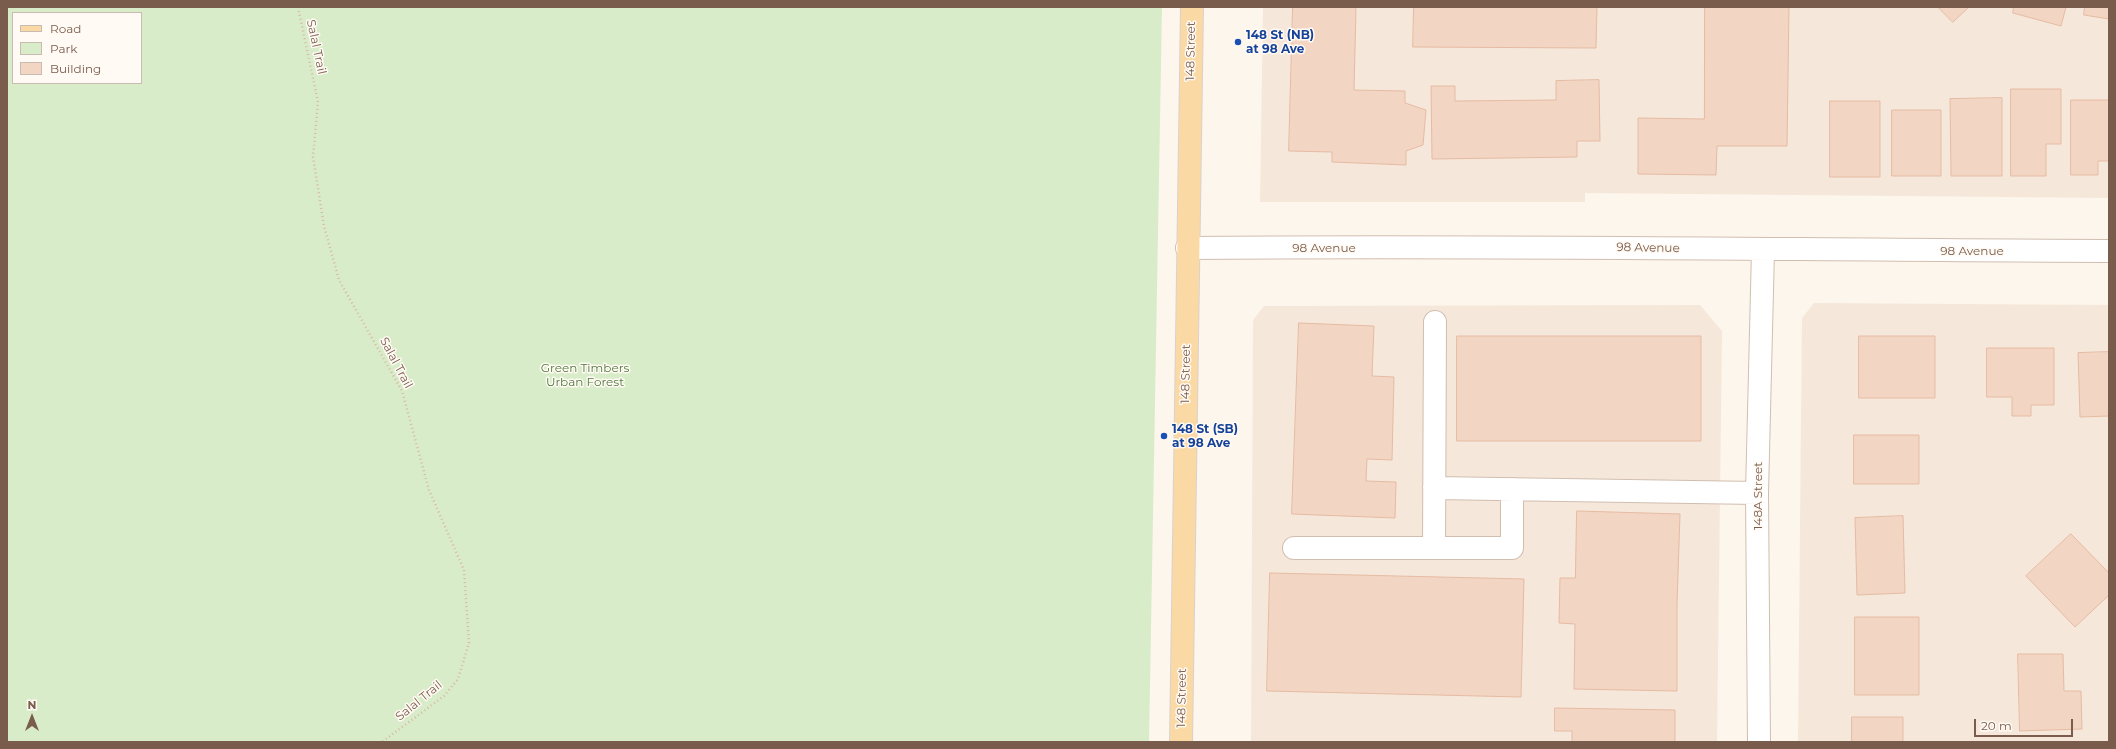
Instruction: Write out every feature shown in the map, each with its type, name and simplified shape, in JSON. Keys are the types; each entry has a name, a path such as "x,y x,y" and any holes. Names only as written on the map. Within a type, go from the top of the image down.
{"main road":[{"name":"148 Street","path":"1181,742 1187,248 1192,7"}],"street":[{"name":"98 Avenue","path":"1187,248 1627,247 1763,250 2109,251"},
{"name":"148A Street","path":"1759,742 1758,493 1763,250"},
{"path":"1434,548 1435,322"},
{"path":"1434,488 1758,493"},
{"path":"1294,548 1512,548 1512,489"}],"path":[{"name":"Salal Trail","path":"298,7 318,102 313,158 324,226 339,280 402,391 429,490 464,570 469,643 458,679 444,696 382,742"}],"shaded area":[{"path":"1263,7 2109,7 2109,198 1585,193 1585,202 1260,202"},
{"path":"1814,303 2109,305 2109,742 1798,742 1802,318"},
{"path":"1700,305 1722,331 1717,742 1251,742 1253,320 1264,306"}],"green space":[{"name":"Green Timbers Urban Forest","path":"7,7 1162,7 1149,742 7,742"}],"building":[{"path":"1293,7 1356,7 1354,90 1405,91 1405,103 1426,110 1423,145 1406,151 1406,165 1332,162 1332,152 1289,151"},
{"path":"1414,7 1597,7 1596,48 1413,47"},
{"path":"1705,7 1789,7 1787,146 1717,146 1716,175 1638,174 1638,118 1704,119"},
{"path":"1938,7 1969,7 1953,22"},
{"path":"2014,7 2066,7 2061,26 2013,13"},
{"path":"2085,7 2109,7 2109,19 2084,15"},
{"path":"1599,80 1600,141 1577,141 1577,157 1432,159 1431,86 1455,86 1455,101 1556,100 1556,81"},
{"path":"2011,89 2061,89 2061,144 2046,144 2046,176 2011,176"},
{"path":"2002,98 2002,176 1951,176 1950,99"},
{"path":"2071,100 2109,100 2109,161 2098,161 2098,175 2071,175"},
{"path":"1830,101 1880,101 1880,177 1830,177"},
{"path":"1892,110 1941,110 1941,176 1892,176"},
{"path":"1299,323 1374,326 1372,376 1394,377 1392,460 1367,459 1366,481 1396,482 1395,518 1292,514"},
{"path":"1457,336 1701,336 1701,441 1457,441"},
{"path":"1859,336 1935,336 1935,398 1859,398"},
{"path":"1987,348 2054,348 2054,405 2031,405 2031,416 2012,416 2012,397 1987,397"},
{"path":"2109,352 2109,416 2080,417 2078,353"},
{"path":"1854,435 1919,435 1919,484 1854,484"},
{"path":"1577,511 1680,514 1677,604 1677,691 1574,689 1575,624 1559,623 1560,578 1575,578"},
{"path":"1903,516 1905,593 1857,595 1855,518"},
{"path":"2071,534 2109,573 2109,595 2075,627 2026,576"},
{"path":"1270,573 1524,579 1521,697 1267,691"},
{"path":"1855,617 1919,617 1919,695 1855,695"},
{"path":"2018,654 2063,654 2064,691 2081,691 2082,729 2020,731"},
{"path":"1555,708 1675,710 1675,742 1572,742 1572,731 1555,731"},
{"path":"1852,717 1903,717 1903,742 1852,742"}],"place":[{"name":"148 St (NB) at 98 Ave","path":"1238,42"},
{"name":"148 St (SB) at 98 Ave","path":"1164,436"}]}
